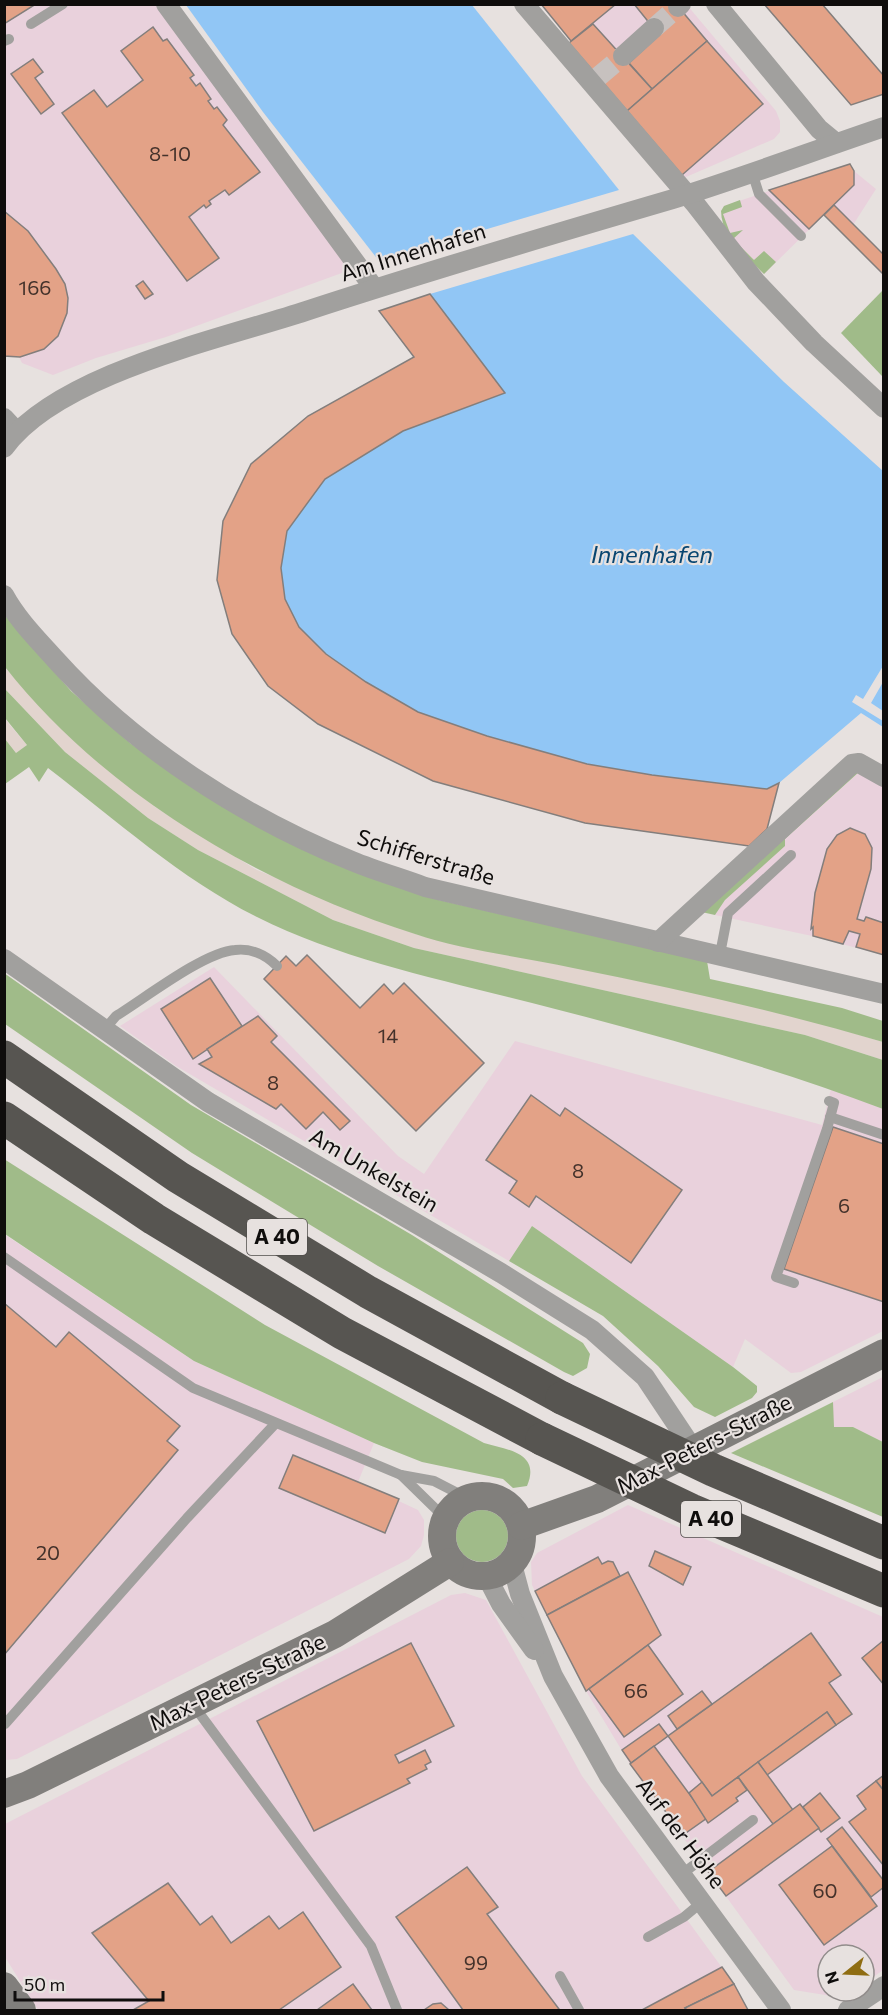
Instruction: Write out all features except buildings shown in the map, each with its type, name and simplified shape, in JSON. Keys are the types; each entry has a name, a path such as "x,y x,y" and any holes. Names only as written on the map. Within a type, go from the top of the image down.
{"highway":[{"name":"A 40","path":"4,1057 178,1177 368,1292 562,1398 713,1470 884,1543"},
{"name":"A 40","path":"4,1118 154,1219 342,1333 542,1439 691,1510 884,1591"}],"street":[{"path":"166,4 374,288"},
{"path":"524,4 594,81 682,196 756,282 814,343 884,408"},
{"path":"716,4 819,129 836,143"},
{"path":"623,56 654,28"},
{"name":"Am Innenhafen","path":"11,425 113,374 374,288 682,196 884,127"},
{"path":"4,448 11,425"},
{"name":"Schifferstraße","path":"4,595 34,636 76,683 138,736 211,788 289,832 352,861 425,887 664,937 720,954 884,994"},
{"path":"664,937 852,764 859,763 884,777"},
{"name":"Am Unkelstein","path":"4,959 208,1102 441,1236 592,1330 645,1377 693,1449"},
{"name":"Max-Peters-Straße","path":"521,1526 597,1499 884,1353"},
{"path":"494,1497 506,1504 515,1514 521,1526 521,1546 512,1564 496,1574 487,1576 467,1574 450,1562 441,1540 445,1518 458,1503 467,1498 494,1497"},
{"name":"Max-Peters-Straße","path":"9,1795 335,1634 450,1562"},
{"name":"Auf der Höhe","path":"512,1564 520,1594 553,1676"},
{"name":"Auf der Höhe","path":"487,1576 501,1604 553,1676 609,1776 781,2010"},
{"path":"4,1986 22,2010"},
{"path":"848,2010 884,1986"}],"lane":[{"path":"31,24 63,4"},
{"path":"752,172 759,194 801,236"},
{"path":"720,954 728,913 791,855"},
{"path":"104,1030 116,1016 214,955 236,949 267,955 277,966"},
{"path":"794,1283 776,1277 830,1118 834,1103 829,1101"},
{"path":"830,1118 884,1135"},
{"path":"4,1257 193,1388 401,1475 435,1481 467,1498"},
{"path":"5,1724 187,1518 275,1424"},
{"path":"401,1475 445,1518"},
{"path":"192,1703 371,1946 397,2010"},
{"path":"681,1874 753,1820"},
{"path":"648,1937 684,1917 702,1902"},
{"path":"560,1976 579,2010"}],"shaded area":[{"path":"4,5 160,5 350,270 166,337 96,358 53,375 22,363 19,357 5,356"},
{"path":"541,5 687,5 776,111 780,121 780,132 774,139 686,177 682,175 569,43 571,41"},
{"path":"850,164 854,171 876,189 853,225 883,255 883,275 824,215 764,274 732,243 721,217 724,206"},
{"path":"4,667 74,741 155,807 257,870 418,935 703,994 806,1019 883,1042 883,1060 805,1035 414,948 333,920 198,850 148,818 65,752 5,689"},
{"path":"4,718 27,745 16,753 5,739"},
{"path":"859,772 883,787 883,955 812,936 715,915 725,900 785,839"},
{"path":"214,967 398,1156 424,1174 515,1041 822,1125 831,1089 883,1109 883,1331 801,1372 791,1373 745,1339 733,1367 532,1226 509,1261 176,1066 120,1026"},
{"path":"4,1234 194,1361 374,1443 358,1482 418,1510 424,1520 421,1546 409,1559 17,1759 5,1760"},
{"path":"883,1377 883,1442 853,1427 833,1428 833,1402"},
{"path":"628,1505 883,1617 883,1970 876,1975 876,1943 816,1943 816,1994 794,1990 630,1764 586,1691 532,1585 531,1562 537,1553"},
{"path":"465,1593 486,1600 582,1776 734,1984 748,2010 38,2010 5,1957 5,1824 451,1595"}],"green space":[{"path":"740,200 742,207 723,214 730,233 743,230 733,239 754,260 764,251 776,262 764,274 736,246 722,221 721,211 724,206"},
{"path":"883,290 884,375 882,376 841,333"},
{"path":"4,614 71,691 130,743 207,796 353,871 439,900 707,961 710,979 842,1008 883,1021 883,1042 690,993 433,940 358,914 300,890 244,862 190,830 138,795 90,756 45,713 5,667"},
{"path":"5,689 65,752 148,818 198,850 333,920 414,948 805,1035 883,1060 883,1109 709,1051 357,957 257,917 175,867 48,768 39,782 29,767 5,784 5,739 16,753 27,745 5,718"},
{"path":"856,766 883,782 883,787 859,772 785,839 785,846 725,900 715,915 697,911"},
{"path":"4,973 191,1105 412,1235 583,1343 590,1354 587,1368 573,1376 564,1372 378,1266 192,1153 5,1024"},
{"path":"4,1159 265,1325 484,1443 520,1455 530,1466 527,1486 513,1488 503,1479 422,1462 374,1443 194,1361 5,1234"},
{"path":"532,1226 733,1367 757,1386 757,1392 752,1398 715,1417 694,1407 658,1366 603,1316 509,1261"},
{"path":"833,1402 834,1427 853,1427 883,1442 883,1517 731,1453"},
{"path":"477,1510 487,1510 501,1517 508,1536 501,1555 487,1562 477,1562 467,1558 460,1551 456,1541 456,1531 460,1521 467,1514"}],"water":[{"path":"186,5 472,5 619,190 379,261 263,112"},
{"name":"Innenhafen","path":"633,234 784,382 883,471 883,727 861,713 779,783 767,789 652,775 587,764 487,736 418,712 366,682 326,654 299,627 285,599 281,568 287,531 325,479 403,431 505,393 430,294"}],"pier":[{"path":"883,666 883,682 871,703 883,711 883,721 852,702 856,695 863,699"}],"tunnel":[{"path":"654,28 678,7"},
{"path":"598,77 623,56"}]}
